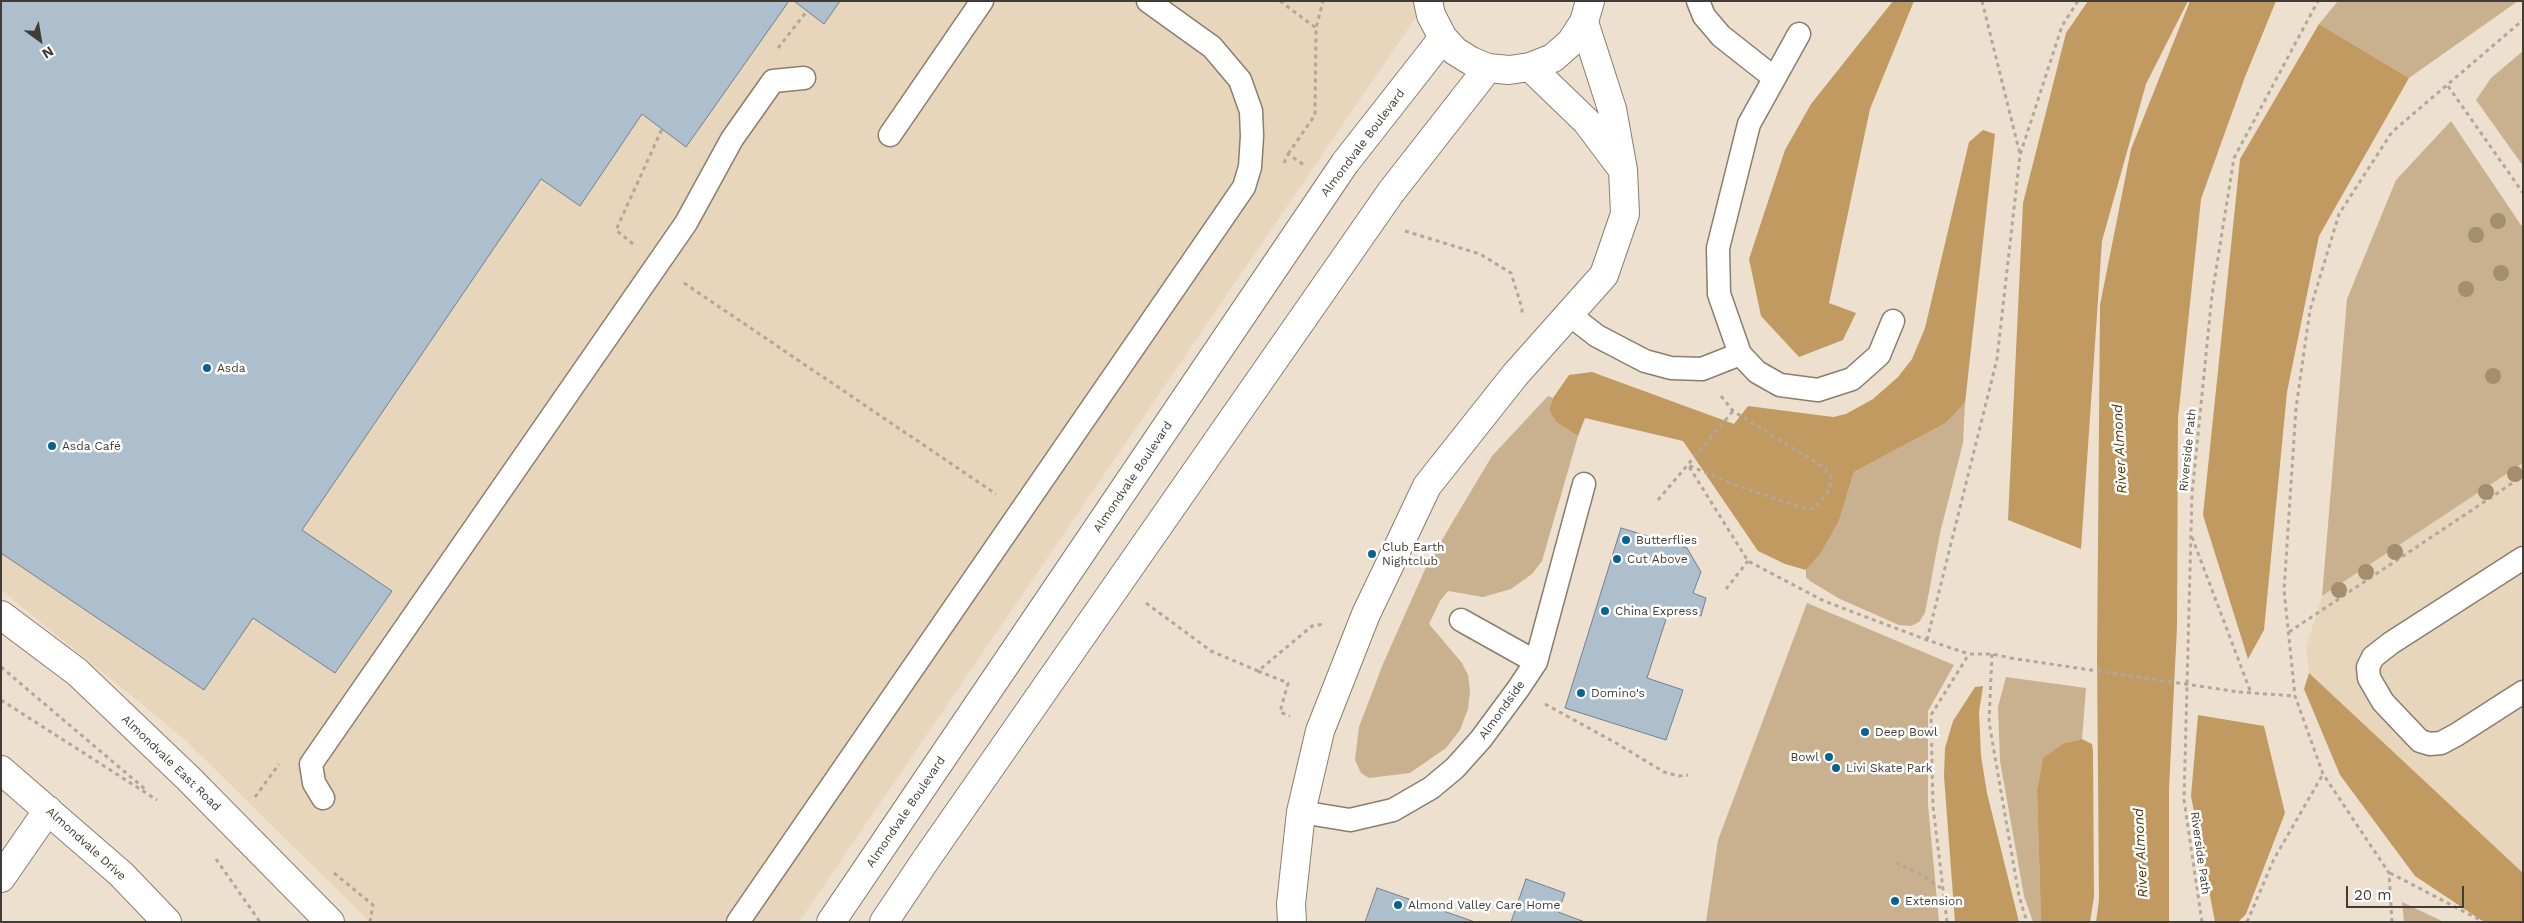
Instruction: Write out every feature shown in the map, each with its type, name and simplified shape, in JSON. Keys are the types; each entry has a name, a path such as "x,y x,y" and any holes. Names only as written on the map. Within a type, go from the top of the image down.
{"street":[{"path":"1428,1 1431,15 1443,38 1455,51 1471,61 1488,68 1509,70 1530,67 1553,58 1571,42 1587,12"},
{"path":"1292,922 1291,904 1301,812 1320,731 1366,614 1427,486 1515,375 1604,275 1625,214 1623,170 1612,109 1587,12"},
{"name":"Almondvale Boulevard","path":"832,922 1345,163 1443,38"},
{"path":"1530,67 1587,122 1623,170"},
{"path":"884,922 1391,192 1488,68"},
{"name":"Almondvale East Road","path":"1,616 77,672 188,778 330,922"},
{"name":"Almondvale Drive","path":"1,770 121,874 168,922"},
{"path":"1,878 48,810"}],"lane":[{"path":"890,136 982,1"},
{"path":"738,922 1244,187 1250,167 1252,136 1250,111 1240,80 1212,47 1148,1"},
{"path":"1698,1 1704,16 1721,36 1773,76"},
{"path":"1799,34 1773,76 1749,124 1718,248 1719,294 1740,354 1757,372 1780,385 1818,390 1852,380 1879,355 1893,322"},
{"path":"323,798 314,784 311,764 686,223 732,139 772,81 804,78"},
{"path":"1570,315 1597,336 1645,361 1671,368 1702,369 1740,354"},
{"name":"Almondside","path":"1301,812 1350,820 1393,810 1423,793 1455,768 1481,739 1518,690 1536,662 1584,484"},
{"path":"2523,558 2391,643 2373,657 2368,667 2369,678 2383,702 2420,741 2430,744 2441,743 2456,736 2523,692"},
{"path":"1461,620 1536,662"}],"path":[{"path":"1280,1 1316,28"},
{"path":"1288,154 1315,115 1316,28 1323,1"},
{"path":"1982,1 2020,155"},
{"path":"1927,640 1997,359 2020,155 2062,26 2078,1"},
{"name":"Riverside Path","path":"2202,922 2184,800 2192,494 2212,295 2234,158 2318,1"},
{"path":"772,81 767,61 806,11"},
{"path":"2484,922 2389,873 2324,774 2295,696 2284,590 2296,408 2310,310 2339,214 2392,132 2523,20"},
{"path":"2448,86 2523,193"},
{"path":"662,129 616,230 658,264 1021,511"},
{"path":"1688,465 1793,507 1808,510 1816,507 1830,489 1831,477 1826,470 1733,411 1702,369"},
{"path":"1658,500 1733,411"},
{"path":"1688,465 1748,561 1824,601 1969,654 1992,654 2239,692 2295,696"},
{"path":"2289,632 2523,476"},
{"path":"2191,535 2251,693"},
{"path":"1726,589 1748,561"},
{"path":"1142,600 1212,651 1288,683 1280,712 1320,731"},
{"path":"1258,671 1312,626 1366,614"},
{"path":"1947,922 1941,888 1933,806 1932,715 1969,654"},
{"path":"1992,654 1989,722 2019,896 2027,922"},
{"path":"1518,690 1616,743 1664,772 1680,776 1688,775"},
{"path":"1,700 162,803"},
{"path":"2247,922 2274,859 2324,774"},
{"path":"216,858 260,922"},
{"path":"1896,863 1922,874 1941,888"},
{"path":"2389,873 2392,922"}],"shaded area":[{"path":"1,1 1427,1 799,922 370,922 182,737 1,590"},
{"path":"1893,1 1914,1 1870,109 1829,303 1856,313 1843,340 1799,357 1761,316 1749,259 1785,150 1811,104"},
{"path":"2088,1 2188,1 2146,84 2102,241 2081,549 2008,520 2023,203 2066,33"},
{"path":"2190,1 2276,1 2245,77 2201,199 2178,418 2177,627 2169,789 2169,922 2096,922 2099,900 2097,657 2100,305 2131,149"},
{"path":"2338,1 2518,1 2409,78 2319,24"},
{"path":"2319,24 2409,78 2319,236 2287,392 2264,630 2248,659 2203,515 2240,159"},
{"path":"2523,51 2523,166 2476,100 2491,78"},
{"path":"2451,121 2523,228 2523,463 2322,596 2347,299 2396,180"},
{"path":"1983,130 1995,134 1965,403 1946,423 1854,472 1839,521 1821,553 1806,570 1785,564 1758,551 1683,441 1585,418 1578,436 1556,422 1549,410 1553,398 1569,375 1592,372 1734,424 1748,406 1833,417 1846,414 1873,399 1898,377 1912,359 1925,328 1969,142"},
{"path":"1548,396 1553,398 1549,410 1556,422 1578,436 1542,561 1532,574 1511,589 1483,597 1448,591 1440,601 1429,624 1462,663 1468,675 1470,691 1468,709 1460,730 1446,748 1410,773 1369,778 1361,773 1355,760 1359,727 1383,664 1427,565 1492,456"},
{"path":"1965,403 1963,443 1940,533 1925,613 1919,622 1911,626 1899,625 1840,599 1810,581 1806,577 1806,570 1821,553 1839,521 1854,472 1946,423"},
{"path":"2523,463 2523,873 2309,673 2306,647 2322,596"},
{"name":"Livi Skate Park","path":"1807,603 1954,665 1928,711 1928,805 1939,922 1706,922 1718,840"},
{"path":"2309,673 2523,873 2523,922 2484,922 2415,876 2340,775 2304,689"},
{"path":"2006,677 2086,688 2082,739 2064,743 2043,759 2037,790 2041,922 2033,922 2024,896 2000,761 1998,707"},
{"path":"1983,686 1979,712 1981,756 1987,793 2019,922 1955,922 1944,776 1945,748 1953,721 1975,687"},
{"path":"2198,715 2264,726 2285,813 2246,914 2238,922 2215,922 2191,796"},
{"path":"2082,739 2092,744 2093,751 2094,897 2090,922 2041,922 2037,790 2043,758 2064,743"},
{"path":"2402,902 2444,922 2404,922"}],"building":[{"name":"Asda","path":"1,1 789,1 686,147 642,114 580,206 541,179 302,530 392,591 335,673 253,618 204,690 1,553"},
{"path":"794,1 840,1 824,24"},
{"path":"1621,528 1687,548 1701,572 1693,593 1706,598 1701,616 1670,607 1647,678 1683,690 1666,740 1565,708"},
{"name":"Almond Valley Care Home","path":"1526,879 1565,893 1558,912 1585,922 1511,922"},
{"name":"Almond Valley Care Home","path":"1377,888 1475,922 1365,922"}],"place":[{"name":"Asda","path":"207,368"},
{"name":"Asda Café","path":"52,446"},
{"name":"Butterflies","path":"1626,540"},
{"name":"Club Earth Nightclub","path":"1372,554"},
{"name":"Cut Above","path":"1617,559"},
{"name":"China Express","path":"1605,611"},
{"name":"Domino's","path":"1581,693"},
{"name":"Deep Bowl","path":"1865,732"},
{"name":"Bowl","path":"1829,757"},
{"name":"Livi Skate Park","path":"1836,768"},
{"name":"Extension","path":"1895,901"},
{"name":"Almond Valley Care Home","path":"1398,905"}],"water label":[{"name":"River Almond","path":"2120,449"},
{"name":"River Almond","path":"2141,853"}]}
